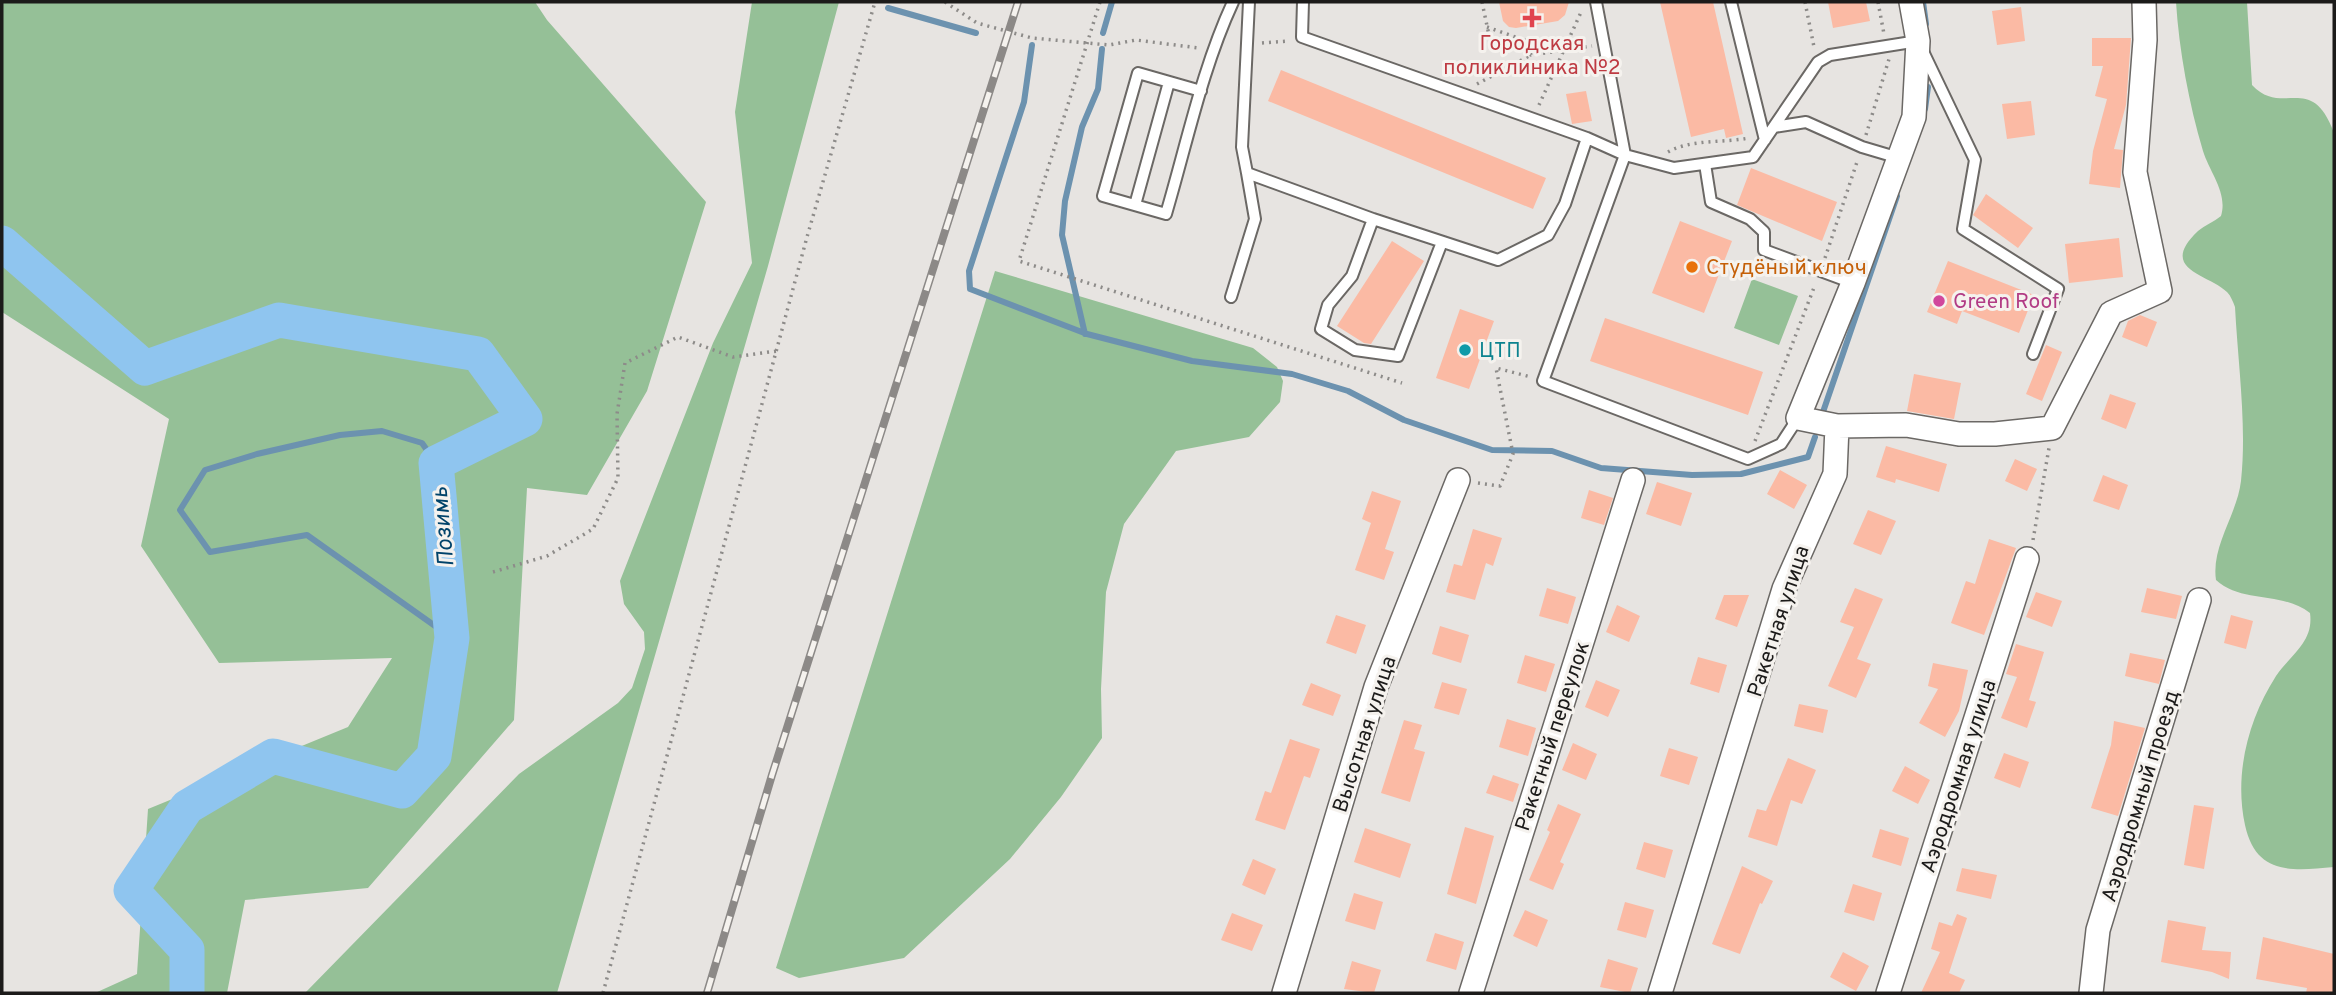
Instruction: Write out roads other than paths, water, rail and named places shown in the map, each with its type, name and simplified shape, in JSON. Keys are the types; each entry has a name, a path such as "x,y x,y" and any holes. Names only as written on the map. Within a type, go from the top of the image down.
{"street":[{"path":"1911,2 1918,41 1914,117 1853,283 1798,418 1838,426 1906,425 1959,433 1995,434 2052,428 2111,313 2160,291 2134,172 2145,40 2144,2"},
{"name":"Ракетная улица","path":"1660,993 1784,589 1835,474 1838,426"},
{"name":"Высотная улица","path":"1284,993 1376,687 1458,480"},
{"name":"Ракетный переулок","path":"1471,993 1633,480"},
{"name":"Аэродромная улица","path":"1888,993 2027,559"},
{"name":"Аэродромный проезд","path":"2091,993 2098,930 2149,772 2199,600"}],"lane":[{"path":"1201,91 1138,73 1103,196 1166,214 1201,91 1211,49 1233,2"},
{"path":"1231,297 1255,219 1242,148 1249,2"},
{"path":"1303,2 1302,37 1587,138 1625,155 1674,168 1753,157 1818,62 1830,55 1918,41 1975,160 1964,229 2057,289 2033,354"},
{"path":"1596,2 1625,155 1544,381 1748,459 1781,444 1798,418"},
{"path":"1731,2 1765,141"},
{"path":"1135,205 1169,82"},
{"path":"1774,127 1806,122 1862,147 1899,158"},
{"path":"1247,173 1373,219 1498,260 1548,235 1565,204 1587,138"},
{"path":"1705,164 1711,202 1751,219 1764,232 1765,250 1853,283"},
{"path":"1373,219 1352,276 1328,305 1321,329 1355,350 1398,356 1442,242"}],"waterway":[{"path":"1103,33 1112,2"},
{"path":"1923,2 1926,24"},
{"path":"888,8 976,33"},
{"path":"1032,45 1024,102 969,271 970,289 1087,334 1192,361 1292,374 1348,391 1404,420 1492,450 1552,451 1601,468 1692,475 1741,474 1808,457 1815,437"},
{"path":"1085,334 1062,235 1065,201 1082,127 1098,89 1102,49"},
{"path":"1925,109 1928,87"},
{"path":"1823,412 1897,196"},
{"name":"Позимь","path":"2,243 145,368 279,320 478,354 525,419 436,463 452,638 434,756 402,791 273,756 187,807 131,890 187,950 187,993"},
{"path":"436,463 422,443 382,431 340,435 257,454 205,470 180,510 210,552 307,535 452,638"}],"railway":[{"path":"707,993 772,775 1018,2"}],"place":[{"name":"Городская поликлиника №2","path":"1532,18"},
{"name":"Студёный ключ","path":"1692,267"},
{"name":"Green Roof","path":"1939,301"},
{"name":"ЦТП","path":"1465,350"}]}
